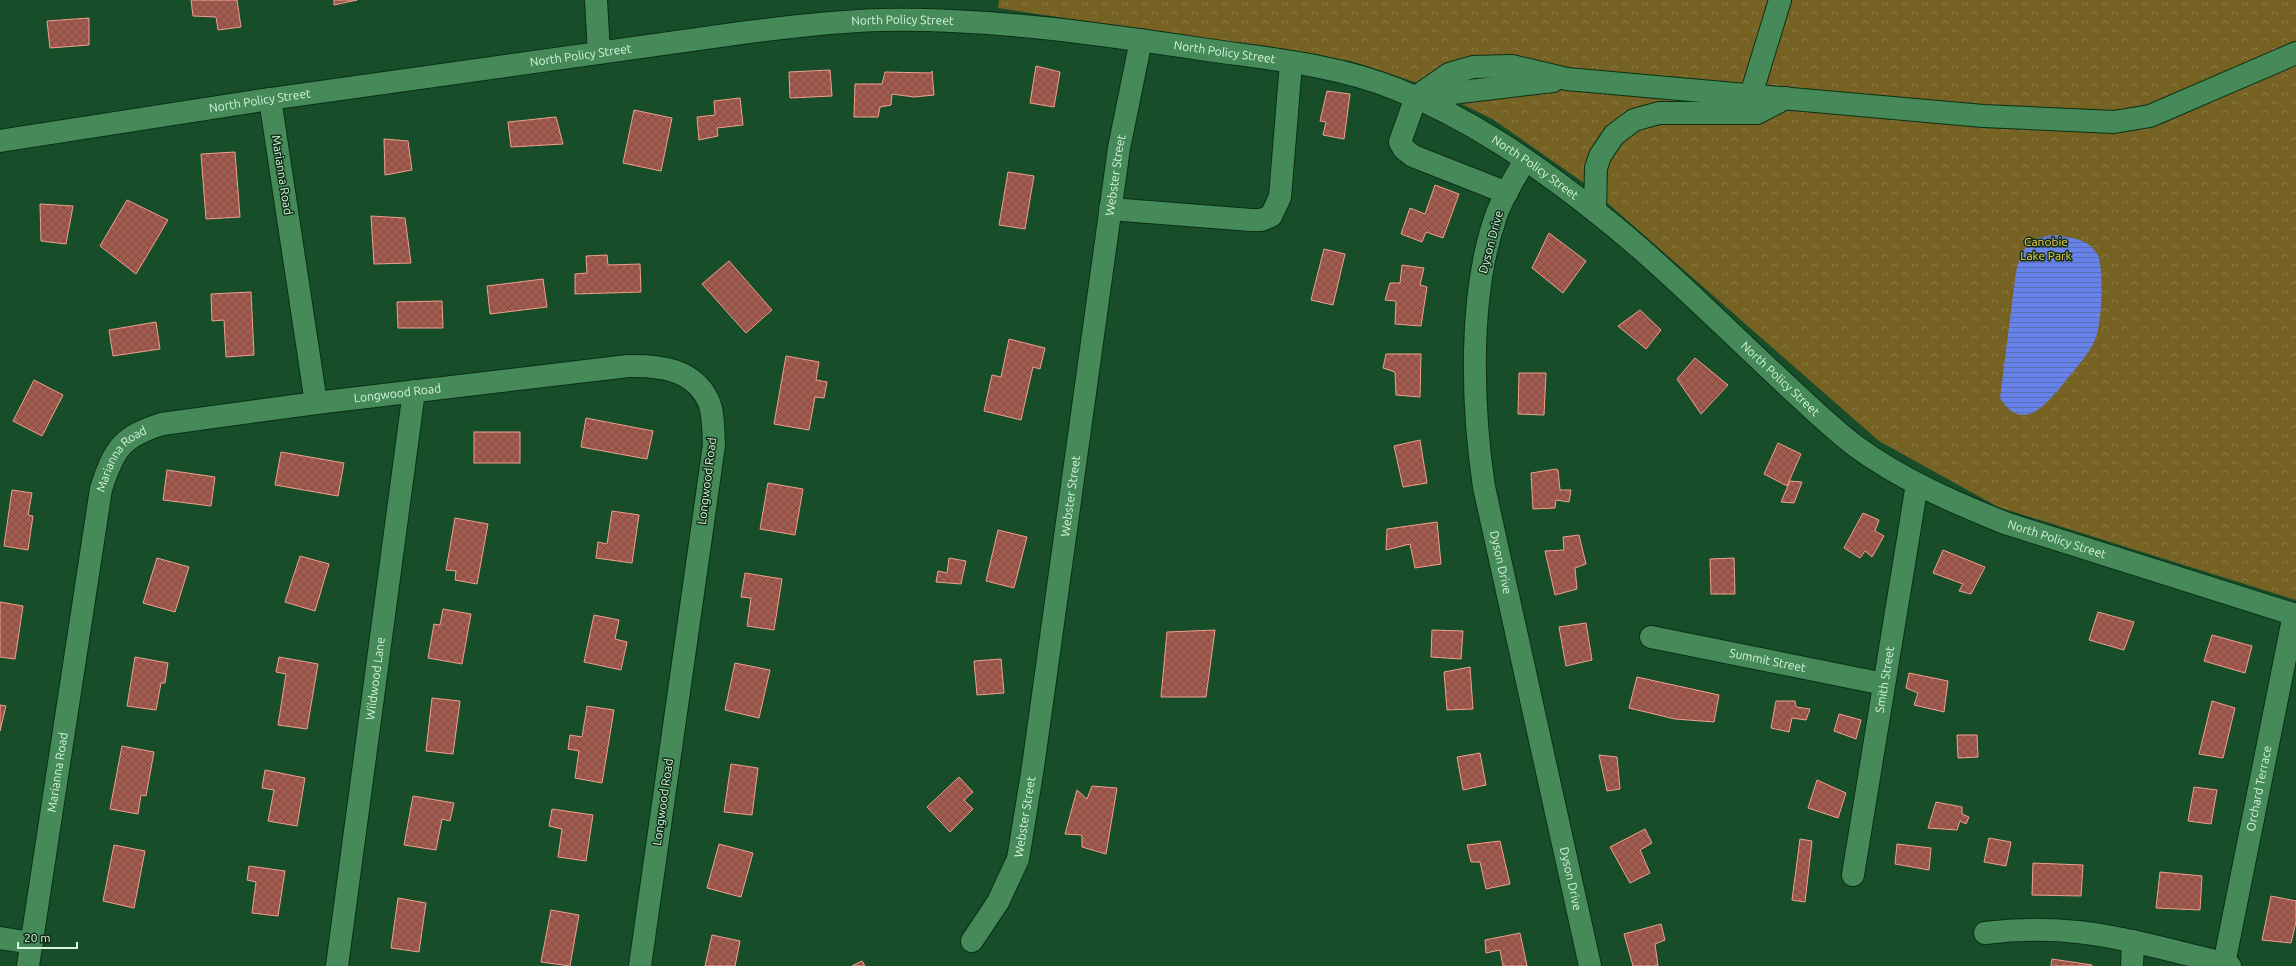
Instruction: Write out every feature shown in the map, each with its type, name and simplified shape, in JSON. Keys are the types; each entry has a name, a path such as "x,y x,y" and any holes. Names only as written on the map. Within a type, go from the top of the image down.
{"street":[{"path":"596,0 599,53"},
{"path":"1751,95 1780,0"},
{"name":"North Policy Street","path":"0,141 270,99 786,27 879,20 926,20 1064,30 1291,63 1362,77 1416,97 1468,123 1525,160 1595,211 1637,247 1824,419 1875,459 1917,484 1962,506 2005,523 2295,615"},
{"name":"Webster Street","path":"972,941 998,902 1018,859 1033,767 1110,209 1126,108 1140,40"},
{"path":"1506,193 1413,156 1404,149 1400,142 1416,97 1568,79 2036,120 2114,122 2157,113 2296,53"},
{"path":"1110,209 1251,220 1261,220 1271,216 1280,197 1291,63"},
{"path":"1595,211 1596,168 1600,156 1614,135 1634,120 1659,113 1757,113 1787,98"},
{"name":"Marianna Road","path":"28,966 101,489 108,467 120,446 139,432 162,424 316,403 270,99"},
{"name":"Dyson Drive","path":"1525,160 1506,193 1491,235 1480,282 1475,389 1478,448 1484,487 1590,966"},
{"name":"Longwood Road","path":"316,403 652,365 674,370 694,382 708,400 714,445 640,966"},
{"name":"Wildwood Lane","path":"337,966 414,391"},
{"name":"Smith Street","path":"1853,875 1917,484"},
{"name":"Orchard Terrace","path":"1985,933 2020,928 2046,928 2091,933 2133,941 2227,965 2295,615"},
{"name":"Summit Street","path":"1651,637 1884,684"},
{"path":"0,938 32,943"},
{"path":"2132,966 2133,941"}],"green space":[{"name":"Canobie Lake Park","path":"999,0 2296,0 2296,600 1998,507 1879,441 1587,185 1494,120 1424,85 1351,61 998,8"}],"water":[{"path":"2056,235 2080,240 2091,246 2098,255 2102,285 2101,311 2097,332 2095,340 2086,356 2052,397 2036,411 2027,414 2018,414 2009,409 2000,398 2016,272 2021,256 2028,245 2039,238"}],"building":[{"path":"191,0 237,0 241,27 218,30 216,17 193,16"},
{"path":"334,0 357,0 334,5"},
{"path":"89,18 89,45 50,48 47,21"},
{"path":"1036,66 1060,72 1054,107 1030,103"},
{"path":"830,70 832,96 790,98 789,72"},
{"path":"932,71 934,95 914,97 892,94 891,105 880,107 878,117 854,117 855,84 882,84 885,72 931,73"},
{"path":"1327,91 1350,94 1344,139 1323,135 1326,122 1320,121"},
{"path":"740,98 743,125 717,128 718,136 699,140 697,117 715,115 714,101"},
{"path":"634,110 672,118 661,171 623,163"},
{"path":"556,117 563,144 511,147 508,122"},
{"path":"384,139 408,141 412,170 385,175"},
{"path":"235,152 240,217 206,219 201,154"},
{"path":"1008,172 1034,176 1025,229 999,225"},
{"path":"1435,185 1459,194 1443,238 1426,232 1422,242 1401,234 1410,208 1425,214"},
{"path":"127,200 168,220 136,274 100,246"},
{"path":"40,204 73,206 66,244 41,241"},
{"path":"371,216 405,218 411,263 374,264"},
{"path":"1549,233 1586,261 1563,293 1532,268"},
{"path":"1324,249 1345,254 1333,305 1311,300"},
{"path":"607,255 608,265 640,264 641,292 575,294 575,274 587,273 586,256"},
{"path":"729,261 772,310 746,333 702,284"},
{"path":"1402,265 1424,268 1420,285 1427,287 1421,326 1395,324 1396,301 1385,300 1390,283 1400,283"},
{"path":"543,279 547,307 490,314 487,286"},
{"path":"251,292 254,355 226,357 224,320 212,321 211,294"},
{"path":"442,301 443,328 398,328 397,302"},
{"path":"1640,310 1661,330 1646,349 1618,326"},
{"path":"156,322 160,349 113,356 109,330"},
{"path":"1009,339 1045,348 1040,369 1033,367 1021,420 984,411 992,375 1001,377"},
{"path":"1386,354 1421,354 1420,397 1396,395 1395,372 1383,368"},
{"path":"786,356 819,362 816,380 827,382 824,398 815,397 809,430 774,424"},
{"path":"1695,358 1728,385 1701,414 1677,379"},
{"path":"1519,373 1546,373 1544,415 1518,414"},
{"path":"34,380 63,395 42,436 13,421"},
{"path":"586,418 653,431 647,459 581,447"},
{"path":"474,432 520,432 520,463 474,463"},
{"path":"1420,440 1427,483 1403,487 1394,446"},
{"path":"1778,443 1801,454 1787,486 1764,474"},
{"path":"281,452 344,463 338,496 275,485"},
{"path":"1556,469 1558,470 1560,490 1571,490 1569,502 1556,500 1555,508 1533,509 1531,473"},
{"path":"167,470 215,477 211,506 163,500"},
{"path":"1790,481 1802,482 1794,503 1781,502"},
{"path":"768,483 803,489 795,535 760,529"},
{"path":"12,490 32,493 28,515 33,516 28,550 4,546"},
{"path":"612,511 639,515 632,563 596,558 598,542 607,544"},
{"path":"1863,513 1879,520 1875,531 1884,536 1872,557 1865,551 1860,558 1844,548"},
{"path":"455,518 488,524 477,584 455,580 456,571 446,570"},
{"path":"1437,522 1441,564 1415,568 1410,544 1386,550 1387,529"},
{"path":"998,530 1027,537 1014,588 986,581"},
{"path":"1579,535 1586,564 1575,568 1577,589 1555,595 1545,551 1564,550 1563,537"},
{"path":"1943,550 1985,567 1971,594 1959,591 1963,584 1933,573"},
{"path":"300,556 329,564 315,611 285,602"},
{"path":"157,558 189,567 175,612 143,603"},
{"path":"949,558 966,561 961,584 936,582 938,571 947,573"},
{"path":"1734,558 1735,594 1711,594 1710,559"},
{"path":"745,573 782,579 774,630 747,626 751,598 741,597"},
{"path":"0,602 23,606 15,659 0,657"},
{"path":"443,609 471,614 462,664 428,658 434,624 440,625"},
{"path":"2098,612 2134,622 2124,650 2089,640"},
{"path":"594,615 619,620 615,639 627,642 621,670 584,662"},
{"path":"1586,623 1592,660 1566,666 1559,627"},
{"path":"1215,630 1206,697 1161,697 1167,632"},
{"path":"1432,630 1463,631 1461,659 1431,657"},
{"path":"2212,635 2252,646 2245,673 2204,661"},
{"path":"135,657 168,663 165,683 161,683 156,710 127,706"},
{"path":"279,657 318,664 307,729 278,725 286,674 276,672"},
{"path":"1001,659 1004,693 977,695 974,661"},
{"path":"735,663 770,670 759,718 725,710"},
{"path":"1470,667 1473,709 1447,710 1444,672"},
{"path":"1909,673 1948,681 1944,712 1914,705 1918,693 1906,688"},
{"path":"1637,677 1719,695 1714,722 1675,719 1629,708"},
{"path":"432,698 460,701 453,754 426,751"},
{"path":"1776,701 1795,701 1796,707 1810,709 1806,720 1792,718 1789,732 1771,728"},
{"path":"2212,701 2235,708 2223,758 2199,754"},
{"path":"0,705 6,706 0,731"},
{"path":"587,706 614,710 602,783 575,778 579,751 568,749 570,735 582,737"},
{"path":"1839,714 1861,720 1856,739 1834,731"},
{"path":"1957,735 1977,735 1978,757 1958,758"},
{"path":"122,746 154,752 146,796 141,795 138,814 110,809"},
{"path":"1480,753 1486,785 1463,790 1457,757"},
{"path":"1599,755 1617,757 1620,789 1607,791"},
{"path":"731,764 758,768 752,815 724,812"},
{"path":"265,770 305,778 297,826 268,821 274,790 262,788"},
{"path":"959,777 973,792 964,800 973,809 950,832 927,807"},
{"path":"1817,780 1846,793 1838,818 1808,808"},
{"path":"1092,786 1117,788 1106,854 1082,847 1082,835 1065,834 1077,790 1087,799"},
{"path":"2194,787 2217,790 2211,824 2188,821"},
{"path":"413,796 454,803 450,821 442,819 436,850 404,845"},
{"path":"1936,802 1962,807 1962,814 1969,817 1966,824 1960,821 1957,830 1928,828"},
{"path":"552,809 593,815 586,861 558,857 562,829 549,826"},
{"path":"1645,829 1652,843 1640,850 1650,873 1630,883 1610,847"},
{"path":"1989,838 2011,842 2006,866 1984,862"},
{"path":"1800,839 1812,841 1805,902 1792,900"},
{"path":"1500,841 1510,884 1486,889 1480,862 1471,862 1467,845"},
{"path":"719,844 753,853 741,897 707,888"},
{"path":"1897,844 1931,848 1929,870 1895,864"},
{"path":"114,845 145,851 134,908 103,901"},
{"path":"2033,863 2083,865 2081,896 2032,895"},
{"path":"249,866 285,871 278,916 252,913 256,882 247,880"},
{"path":"2160,872 2202,876 2200,910 2156,908"},
{"path":"2271,896 2296,901 2296,922 2291,943 2262,940"},
{"path":"398,898 426,903 419,952 391,948"},
{"path":"551,910 579,915 570,966 541,962"},
{"path":"1661,924 1665,940 1655,944 1658,966 1633,966 1624,934"},
{"path":"1520,933 1527,966 1503,966 1500,950 1486,953 1485,940"},
{"path":"712,935 740,941 735,966 705,966"},
{"path":"2052,959 2092,965 2092,966 2051,966"},
{"path":"862,961 865,966 852,966"}]}
